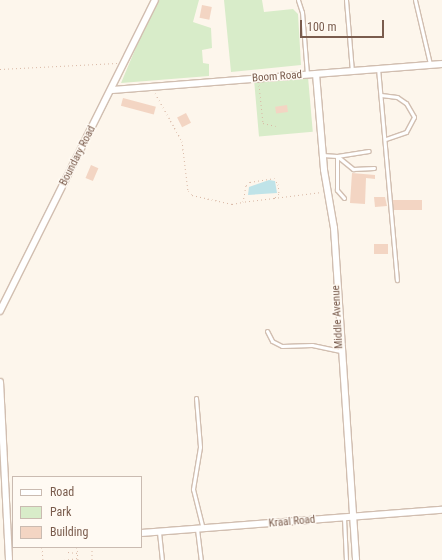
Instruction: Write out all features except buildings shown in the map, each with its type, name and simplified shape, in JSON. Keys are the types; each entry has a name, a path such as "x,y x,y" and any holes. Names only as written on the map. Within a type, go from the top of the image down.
{"street":[{"name":"Boundary Road","path":"0,311 126,63 155,0"},
{"name":"Boom Road","path":"112,90 442,64"},
{"name":"Middle Avenue","path":"316,74 322,155 334,228 340,351 356,560"},
{"path":"0,382 11,541 9,560"},
{"name":"Kraal Road","path":"142,533 442,510"}],"lane":[{"path":"298,0 302,12 307,74"},
{"path":"346,0 352,71"},
{"path":"415,0 430,64"},
{"path":"378,68 386,139 397,280"},
{"path":"381,95 397,97 406,103 414,117 406,132 386,139"},
{"path":"322,155 337,156 370,151"},
{"path":"337,156 353,169 374,168"},
{"path":"337,156 337,190 344,198"},
{"path":"267,331 272,341 282,346 312,345 340,351"},
{"path":"196,398 200,447 193,489 200,529 201,560"},
{"path":"344,518 346,560"},
{"path":"159,532 162,560"}],"path":[{"path":"0,69 126,63"},
{"path":"258,78 263,123 276,126"},
{"path":"153,87 157,101 166,109 182,141 188,191 211,201 244,202 328,191"},
{"path":"244,202 246,185 260,179 274,178 280,189 274,198"},
{"path":"42,548 44,560"},
{"path":"77,548 78,560"},
{"path":"92,548 92,560"},
{"path":"68,552 78,553"},
{"path":"64,560 78,558"}],"green space":[{"path":"156,0 199,0 193,22 211,28 212,48 202,50 203,63 209,64 209,76 121,83"},
{"path":"224,0 262,0 264,12 293,9 298,14 301,65 231,72"},
{"path":"308,77 313,132 259,136 254,82"}],"water":[{"path":"269,180 275,181 277,193 248,195 249,187"}]}
